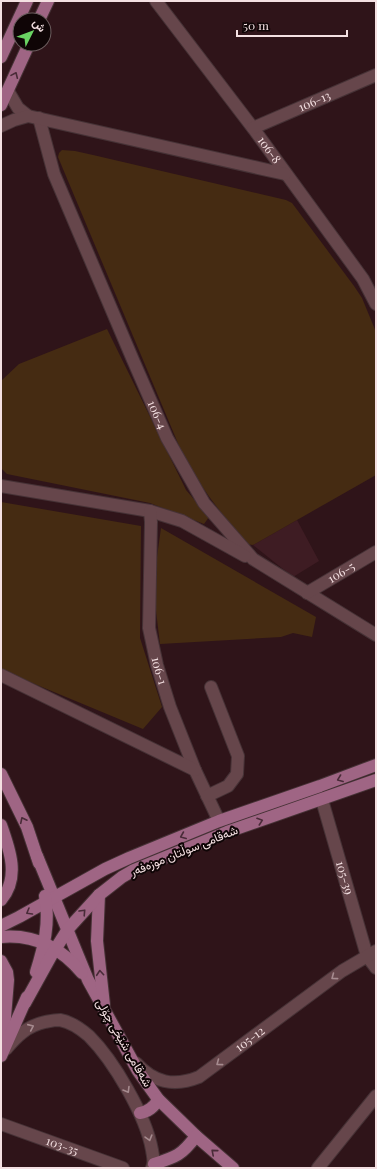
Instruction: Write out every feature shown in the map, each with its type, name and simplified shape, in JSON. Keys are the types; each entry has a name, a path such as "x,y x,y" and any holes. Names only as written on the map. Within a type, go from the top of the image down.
{"main road":[{"path":"1,57 27,1"},
{"path":"43,12 48,1"},
{"path":"1,105 25,52"},
{"name":"شەقامی سوڵتان موزەفەر","path":"1,926 105,869 219,821 376,765"},
{"name":"شەقامی شێخی چۆلی","path":"1,774 27,827 38,856 50,900 68,929 88,980 123,1046 138,1071 158,1099 196,1136 233,1168"},
{"name":"شەقامی سوڵتان موزەفەر","path":"25,1003 68,929 99,895 122,877 134,870 227,832 376,780"},
{"path":"1,825 10,854 12,876 9,890 1,900"},
{"path":"99,895 97,941 105,1012"},
{"path":"2,1055 25,1003 44,943 50,900"},
{"name":"شەقامی شێخی چۆلی","path":"1,937 17,936 44,943 68,958 88,980"},
{"path":"1,961 7,972 8,980 2,1055"},
{"path":"140,1113 145,1112 152,1107 158,1099"},
{"path":"153,1166 179,1155 196,1136"}],"street":[{"name":"106-8","path":"156,1 253,128 285,174 363,279 376,304"},
{"name":"106-13","path":"253,128 376,75"},
{"path":"8,91 18,108 34,117 285,174"},
{"path":"1,126 14,120 34,117"},
{"name":"106-4","path":"34,117 54,174 167,438 204,503 253,559 376,635"},
{"path":"1,486 150,511 182,521 253,559"},
{"name":"106-1","path":"150,511 149,628 157,665 170,707 195,770 219,821"},
{"name":"106-5","path":"307,593 376,552"},
{"path":"1,675 195,770"},
{"path":"207,796 228,786 237,774 238,756 211,687"},
{"name":"105-39","path":"322,800 371,953"},
{"path":"371,953 376,968"},
{"name":"105-12","path":"123,1046 135,1063 151,1076 170,1082 180,1083 190,1081 208,1072 342,971 371,953"},
{"path":"2,1055 16,1038 29,1028 54,1020 66,1022 77,1027 103,1052 140,1113 151,1146 153,1166"},
{"path":"318,1168 376,1096"},
{"name":"103-35","path":"1,1124 124,1168"}],"shaded area":[{"path":"62,150 93,155 286,200 292,203 362,298 376,332 376,475 253,545 246,544 214,503 185,460 58,157"},
{"path":"107,329 186,490 209,517 204,524 150,503 7,474 1,468 1,381 19,364"},
{"path":"1,502 141,526 140,638 162,707 143,729 1,670"},
{"path":"297,520 319,561 293,577 253,545"},
{"path":"161,528 316,617 312,637 293,633 281,637 160,644 153,586"}]}
